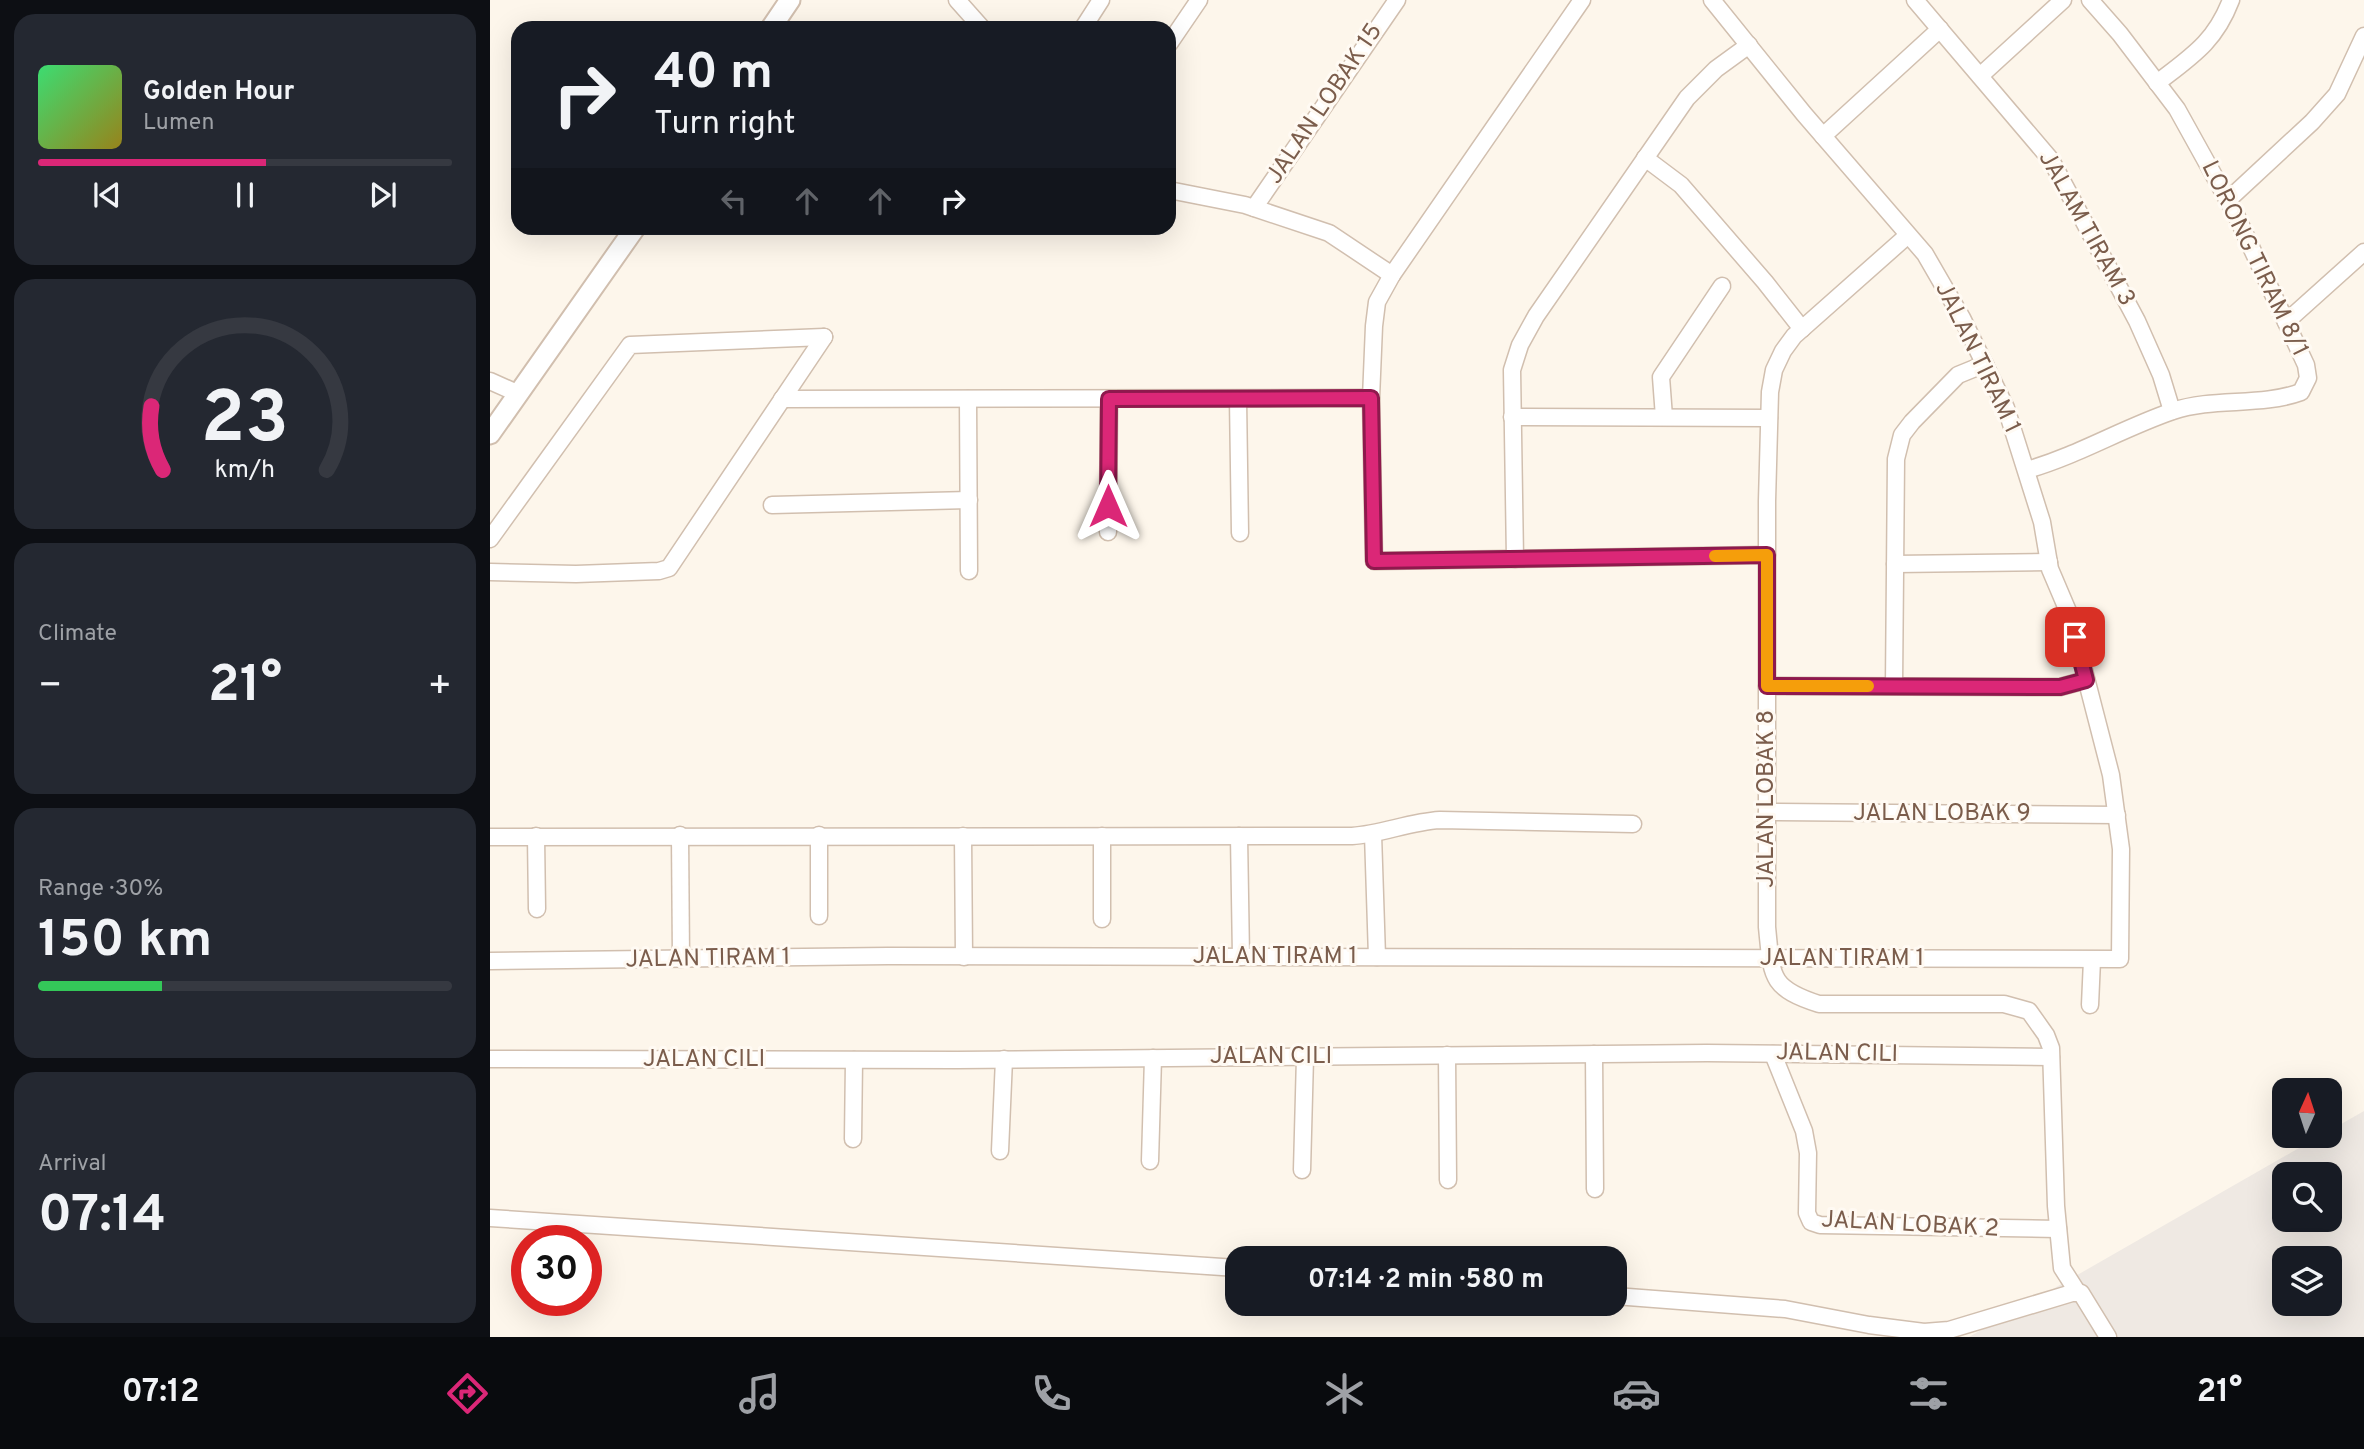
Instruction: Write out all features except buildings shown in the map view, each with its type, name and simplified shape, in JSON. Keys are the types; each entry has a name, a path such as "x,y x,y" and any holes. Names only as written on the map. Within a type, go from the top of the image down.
{"street":[{"path":"776,21 790,0"},
{"path":"957,0 976,21"},
{"path":"1088,21 1101,0"},
{"path":"1176,34 1199,0"},
{"name":"JALAN LOBAK 15","path":"1254,208 1396,0"},
{"path":"1582,0 1392,275 1377,302 1371,398 1374,561 1767,555"},
{"name":"JALAN TIRAM 1","path":"490,961 964,957 2120,959 2121,849 2111,775 2070,616 2049,562 2042,522 2006,408 1962,318 1925,254 1823,136 1712,0"},
{"name":"JALAM TIRAM 3","path":"1914,0 2051,160 2137,321 2161,375 2172,411"},
{"path":"1980,76 2063,0"},
{"name":"LORONG TIRAM 8/1","path":"2027,470 2061,460 2172,411 2197,405 2283,398 2301,392 2308,378 2306,365 2228,200 2177,108 2090,0"},
{"path":"2157,83 2207,44 2223,22 2231,0"},
{"path":"1823,136 1940,29"},
{"path":"2228,200 2337,94 2364,36"},
{"path":"1515,559 1512,370 1520,345 1536,316 1687,99 1716,69 1749,45"},
{"path":"1645,158 1681,185 1765,282 1801,329"},
{"path":"1176,191 1254,208 1329,233 1392,275"},
{"path":"490,434 630,235"},
{"name":"JALAN LOBAK 8","path":"1770,958 1767,927 1767,555 1770,391 1774,370 1783,351 1801,329 1908,235"},
{"path":"2286,322 2364,252"},
{"path":"1664,417 1661,377 1722,286"},
{"path":"490,539 630,345 824,337 668,568 659,571 576,574 490,572"},
{"path":"1894,686 1896,459 1902,435 1958,375 1985,364"},
{"path":"490,381 517,393"},
{"path":"1238,398 1240,533"},
{"path":"782,399 1371,398"},
{"path":"968,399 969,571"},
{"path":"1108,532 1109,399"},
{"path":"1513,417 1769,418"},
{"path":"772,505 968,500"},
{"path":"1895,564 2049,562"},
{"path":"1767,686 2060,687 2086,680"},
{"name":"JALAN LOBAK 9","path":"1767,812 2116,815"},
{"path":"490,837 1239,836 1373,834 1418,821 1633,824"},
{"path":"1373,834 1377,957"},
{"path":"680,835 681,959"},
{"path":"819,835 819,916"},
{"path":"963,835 964,957"},
{"path":"536,836 537,909"},
{"path":"1102,836 1102,919"},
{"path":"1239,836 1241,957"},
{"path":"1770,958 1774,978 1781,986 1795,996 1819,1004 2004,1004 2029,1011 2046,1035 2051,1057 2062,1268 2108,1337"},
{"path":"2090,1005 2092,960"},
{"path":"1594,1054 1595,1189"},
{"name":"JALAN CILI","path":"490,1059 854,1060 1594,1054 2051,1057"},
{"name":"JALAN LOBAK 2","path":"1773,1054 1804,1131 1808,1153 1807,1213 1811,1222 1820,1225 2058,1229"},
{"path":"1447,1055 1448,1180"},
{"path":"1302,1170 1305,1057"},
{"path":"1150,1161 1153,1058"},
{"path":"1000,1151 1004,1059"},
{"path":"853,1139 854,1060"},
{"path":"490,1218 1225,1267"},
{"path":"1627,1297 1785,1309 1924,1332 1950,1330 2079,1293"}],"shaded area":[{"path":"2364,1111 2364,1337 1969,1337 2272,1163 2272,1232 2342,1232 2342,1162 2275,1162 2299,1148 2342,1148 2342,1124"}],"slow traffic":[{"path":"1715,556 1767,555 1767,686 1868,686"}],"route":[{"path":"1108,506 1109,399 1371,398 1374,561 1767,555 1767,686 2060,687 2086,680 2075,637"}]}
